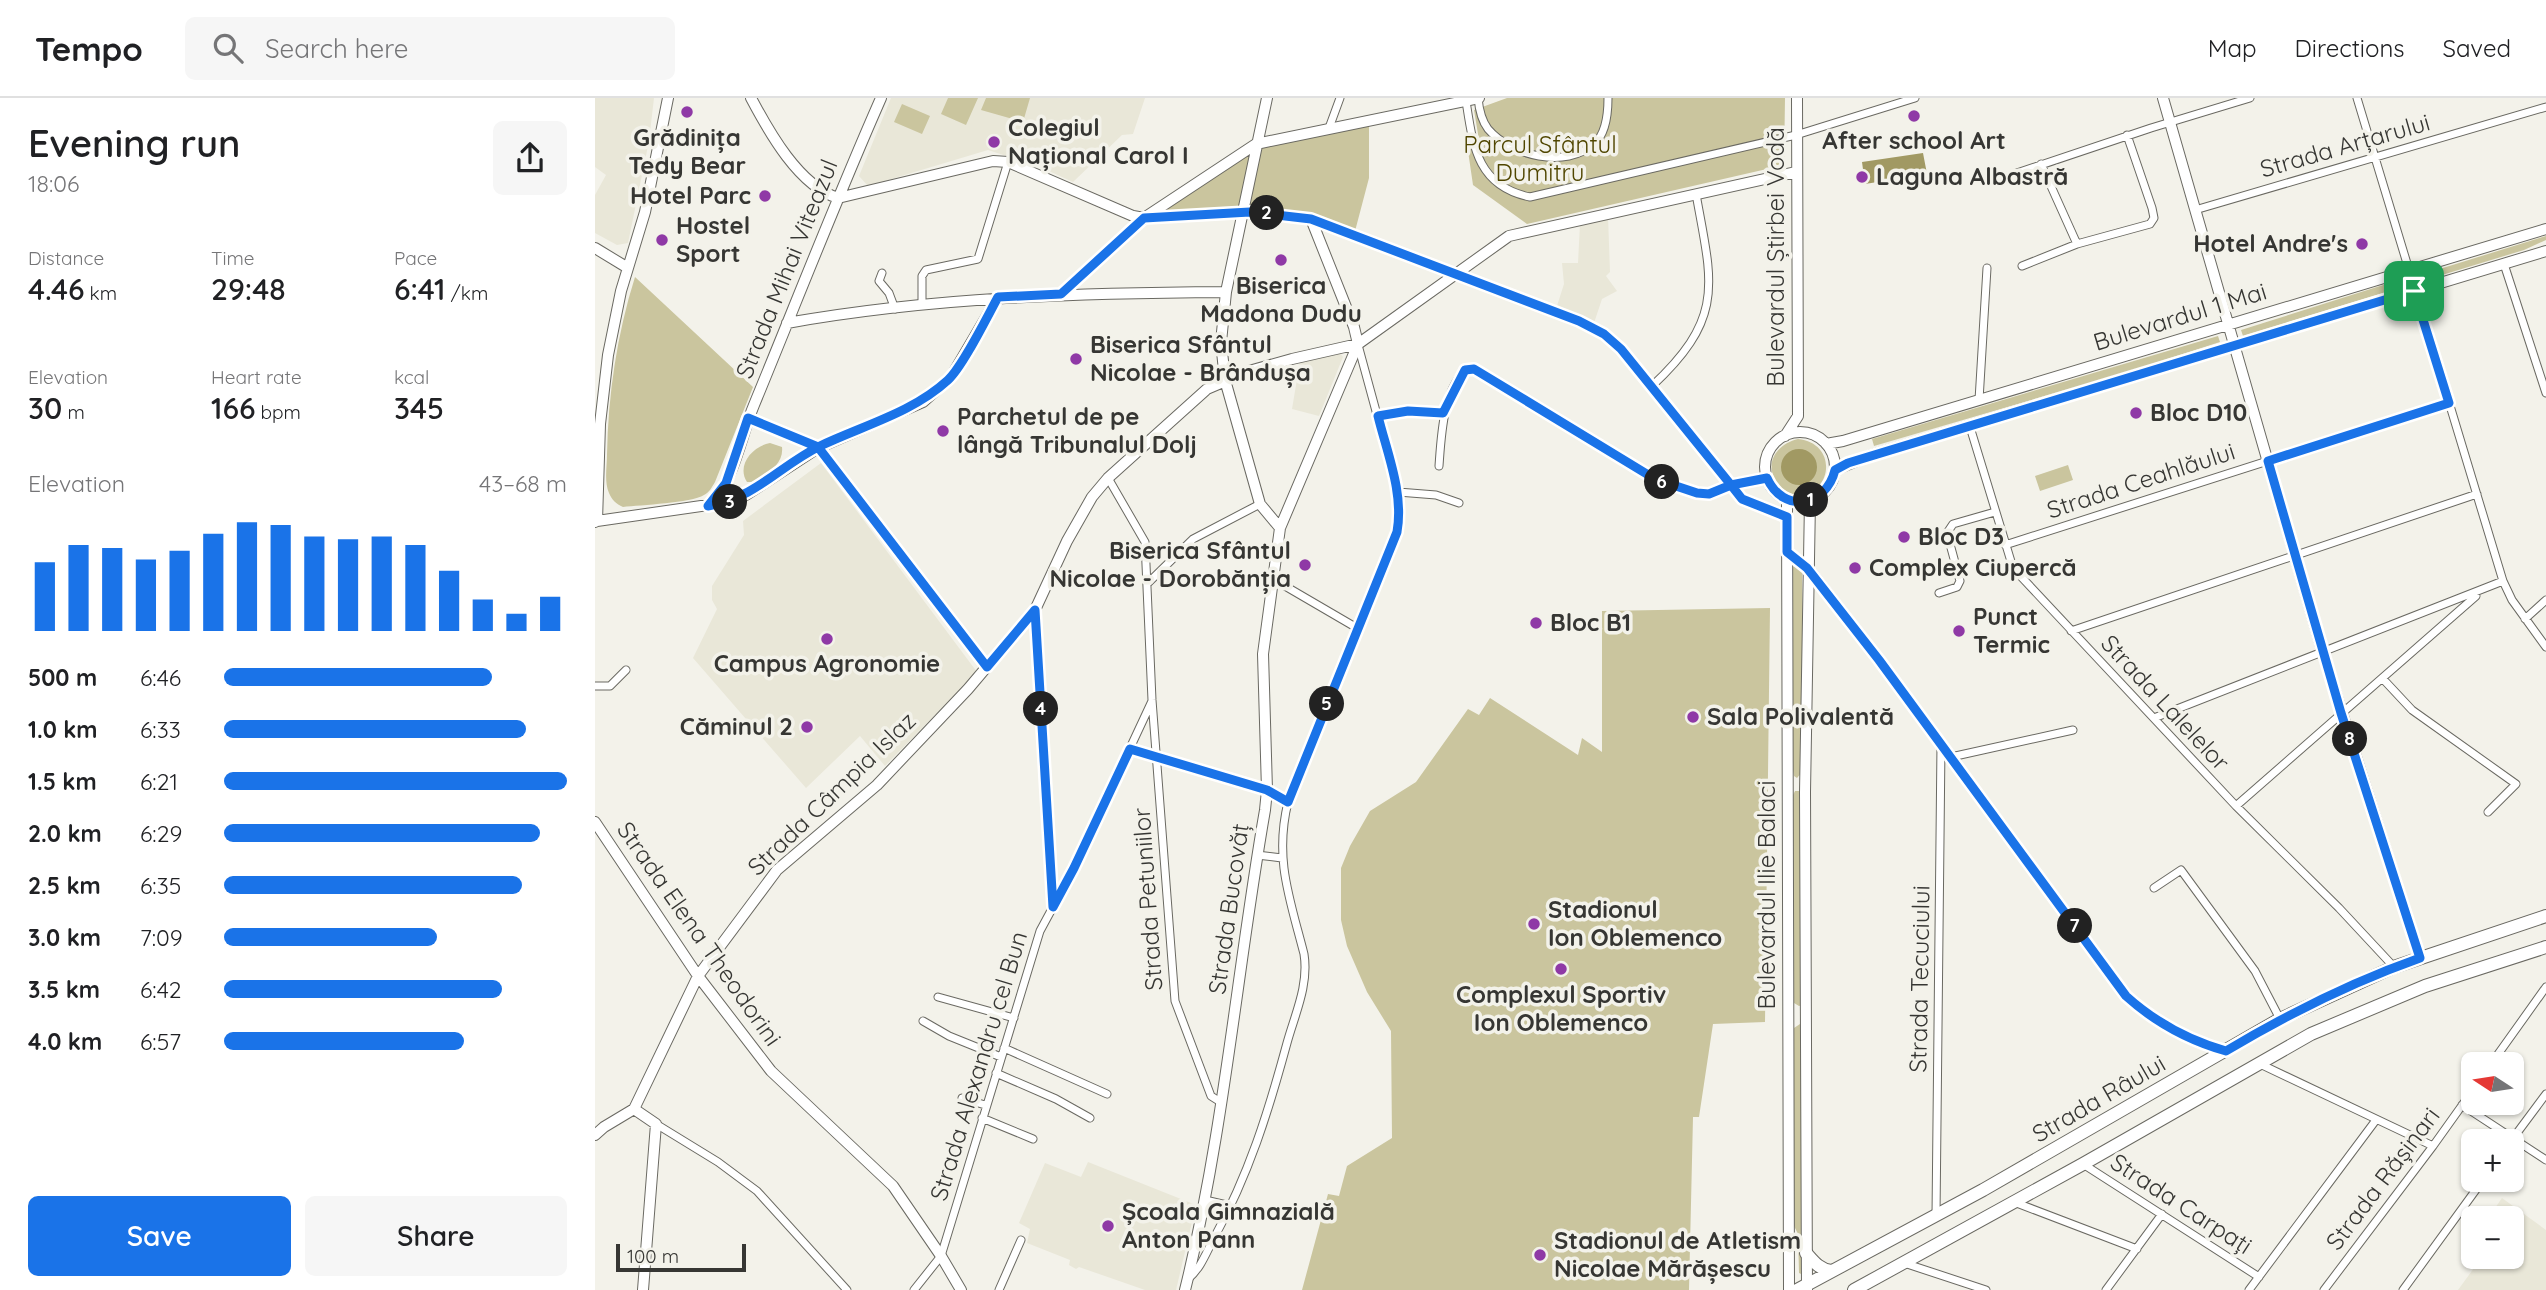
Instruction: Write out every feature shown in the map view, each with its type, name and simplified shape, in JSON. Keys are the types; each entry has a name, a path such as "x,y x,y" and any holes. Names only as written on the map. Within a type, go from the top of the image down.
{"main road":[{"name":"Strada Râului","path":"1803,1288 1936,1216 2280,1019 2394,967 2546,916"},
{"name":"Strada Râului","path":"1854,1290 2311,1034 2425,986 2546,947"},
{"path":"1806,1253 1816,1265 1831,1271"}],"street":[{"path":"668,98 645,212 614,321 604,385 596,521 730,502 746,495 818,447 923,402 951,377 998,297"},
{"path":"751,98 777,144 792,163 825,192 838,198 993,161 1009,162 1144,218 1243,212 1311,219 1579,321 1604,334 1621,349 1742,499 1787,517"},
{"name":"Strada Mihai Viteazul","path":"708,506 726,483 748,418 881,98"},
{"path":"1267,98 1226,292 1221,342 1225,380 1260,504 1280,528"},
{"path":"1329,128 1340,98"},
{"path":"1474,99 1487,127 1495,136 1523,152 1548,156 1579,152 1595,144 1604,127 1608,98"},
{"name":"Bulevardul Știrbei Vodă","path":"1785,436 1798,416 1797,98"},
{"path":"1474,99 1473,146 1488,174 1514,194 1529,197 1796,135 1915,98"},
{"path":"2163,98 2323,653 2420,958"},
{"path":"1990,182 2127,135 2250,98"},
{"path":"2357,98 2503,582 2546,647"},
{"path":"1061,294 1144,218 1256,144 1474,99"},
{"name":"Strada Arțarului","path":"2195,211 2546,107"},
{"path":"2022,266 2077,244 2150,224 2154,218 2127,135"},
{"path":"922,305 922,276 926,270 978,259 1009,162"},
{"path":"2041,164 2077,244"},
{"name":"Strada Câmpia Islaz","path":"634,1110 698,976 777,870 877,785 987,667 1035,610 1067,541 1092,497 1108,478 1207,389 1225,380 1292,359 1358,344 1509,236 1796,172"},
{"path":"1652,386 1687,348 1705,316 1710,296 1706,244 1696,194"},
{"path":"1187,1284 1201,1264 1231,1206 1262,1133 1305,975 1304,954 1283,874 1284,820 1288,802 1397,532 1400,516 1398,492 1354,327 1311,219"},
{"name":"Bulevardul 1 Mai","path":"1826,444 2546,229"},
{"path":"595,248 628,268"},
{"name":"Bulevardul 1 Mai","path":"1835,470 1869,456 2546,251"},
{"path":"2504,264 2546,393"},
{"path":"1979,400 1987,268"},
{"path":"882,273 879,281 889,293 895,309"},
{"path":"787,323 998,297 1226,292"},
{"name":"Strada Bucovăț","path":"1187,1284 1222,1103 1267,790 1263,654 1280,528 1358,344"},
{"path":"1439,466 1443,413 1465,370 1474,369 1655,479 1697,493 1709,494 1731,485 1767,478"},
{"name":"Strada Ceahlăului","path":"2005,545 2449,403"},
{"path":"1378,416 1408,411 1443,413"},
{"name":"Bulevardul Știrbei Vodă","path":"1798,416 1810,433"},
{"path":"748,418 818,447 987,667"},
{"name":"Strada Lalelelor","path":"1970,427 2013,568 2236,806 2394,967"},
{"path":"1801,432 1810,433 1826,444 1833,456 1835,470 1824,492 1810,500 1787,499 1775,491 1767,478 1766,458 1770,449 1785,436 1801,432"},
{"name":"Strada Petuniilor","path":"1108,478 1145,542 1152,700 1175,1001 1211,1096 1222,1103"},
{"path":"1398,492 1436,495 1459,503"},
{"path":"2071,631 2295,553 2477,494"},
{"name":"Bulevardul Ilie Balaci","path":"1787,499 1790,1290"},
{"name":"Bulevardul Ilie Balaci","path":"1803,1288 1806,1253 1805,792 1810,500"},
{"path":"1147,584 1193,538 1260,504"},
{"path":"1939,593 1957,587 1960,580 1947,533 1949,527 1995,512"},
{"path":"1787,552 1808,553"},
{"path":"1787,552 1807,568 1951,757 2126,996 2171,1030 2199,1044 2226,1051"},
{"path":"1273,579 1357,628"},
{"path":"2154,718 2503,582"},
{"path":"2236,806 2482,591"},
{"path":"2525,619 2546,600"},
{"path":"1035,610 1053,907"},
{"path":"595,686 610,686 626,670"},
{"path":"2383,679 2412,710 2516,784 2488,812"},
{"name":"Strada Alexandru cel Bun","path":"914,1290 941,1256 1040,931 1074,868 1152,700"},
{"path":"1951,757 2073,730"},
{"name":"Strada Tecuciului","path":"1936,1216 1941,744"},
{"path":"1130,749 1267,790 1288,802"},
{"path":"1788,792 1805,792"},
{"name":"Strada Elena Theodorini","path":"595,822 698,976 771,1071 893,1186 961,1290"},
{"path":"1257,855 1282,858"},
{"path":"2154,888 2181,870 2249,962 2280,1019"},
{"path":"2500,1052 2546,987"},
{"path":"938,997 1014,1018"},
{"path":"923,1021 949,1036 1001,1057"},
{"path":"1005,1048 1107,1094"},
{"path":"2259,1063 2433,1146"},
{"path":"996,1073 1056,1099 1090,1118"},
{"path":"2519,1129 2546,1094"},
{"path":"962,1098 985,1105"},
{"name":"Strada Rășinari","path":"2324,1290 2461,1106"},
{"path":"595,1135 634,1110 741,1177 848,1290"},
{"path":"2476,1115 2496,1129"},
{"path":"982,1118 1033,1139"},
{"path":"2249,1290 2377,1120"},
{"path":"643,1290 656,1124"},
{"path":"2524,1147 2546,1160"},
{"name":"Strada Carpați","path":"2083,1164 2259,1277"},
{"path":"2403,1290 2474,1192"},
{"path":"1205,1200 1231,1206"},
{"path":"2014,1202 2137,1249"},
{"path":"2106,1290 2162,1214"},
{"path":"999,1290 1021,1240"},
{"path":"1904,1263 1986,1290"}],"shaded area":[{"path":"595,98 654,98 649,141 628,243 617,245 595,233 595,195 606,175 595,167"},
{"name":"Colegiul Național Carol I","path":"891,98 1145,98 1133,134 1122,135 1073,182 1040,167 988,150 868,186 859,176"},
{"path":"1923,153 1927,174 1865,184 1862,162"},
{"path":"1608,216 1610,272 1606,276 1617,291 1602,299 1594,323 1556,309 1564,284 1562,263 1578,263 1580,224"},
{"path":"1340,353 1343,357 1319,416 1292,409 1300,361"},
{"path":"1799,449 1812,454 1817,467 1812,480 1799,485 1786,480 1781,467 1786,454"},
{"name":"Campus Agronomie","path":"821,463 977,672 885,766 860,736 806,788 693,658 717,609 712,600 712,586 744,535 743,521"},
{"name":"Școala Gimnazială Anton Pann","path":"1088,1162 1196,1205 1176,1290 1145,1290 1079,1267 1076,1269 1069,1265 1070,1260 1027,1243 1030,1229 1019,1223 1045,1163 1081,1177"},
{"path":"2502,1198 2513,1206 2496,1206"},
{"path":"2524,1214 2546,1230 2546,1290 2458,1290 2473,1269 2524,1269"}],"green space":[{"path":"948,98 978,98 966,125 941,114"},
{"path":"986,98 1030,98 1023,122 981,110"},
{"name":"Parcul Sfântul Dumitru","path":"1507,98 1785,98 1784,165 1527,224 1473,185 1468,151 1479,140 1474,110"},
{"path":"902,104 930,116 922,134 894,122"},
{"path":"1369,120 1369,178 1354,235 1258,211 1152,217 1256,144"},
{"path":"2546,236 2546,240 2524,250 2419,282 2417,276"},
{"path":"635,277 753,387 715,482 707,493 688,500 623,507 613,500 607,489 608,432 618,343"},
{"path":"2399,280 2402,287 2243,336 2241,330"},
{"path":"2218,336 2220,342 2130,371 1874,446 1872,439"},
{"path":"1798,439 1812,443 1821,451 1825,461 1826,471 1822,481 1815,489 1805,494 1792,494 1783,489 1776,481 1772,468 1774,457 1781,447"},
{"path":"770,443 782,447 780,459 774,468 754,482 747,482 744,469 748,457 758,448"},
{"path":"2068,465 2073,480 2040,491 2035,476"},
{"path":"1797,563 1802,567 1803,771 1797,778 1793,770 1792,568"},
{"name":"Complexul Sportiv Ion Oblemenco","path":"1770,608 1765,1022 1713,1024 1699,1117 1693,1117 1689,1290 1302,1290 1328,1194 1339,1196 1347,1166 1392,1138 1391,1031 1367,992 1347,946 1341,920 1341,868 1370,811 1416,782 1468,709 1479,715 1490,698 1578,755 1582,738 1602,752 1602,611"},
{"path":"1795,791 1800,791 1802,1005 1799,1006 1794,1003"},
{"path":"1800,1024 1801,1274 1798,1234 1794,1226 1794,1028"}],"place":[{"name":"Grădinița Tedy Bear","path":"687,112"},
{"name":"After school Art","path":"1914,116"},
{"name":"Colegiul Național Carol I","path":"994,142"},
{"name":"Laguna Albastră","path":"1862,177"},
{"name":"Hotel Parc","path":"765,196"},
{"name":"Hostel Sport","path":"662,240"},
{"name":"Hotel Andre's","path":"2362,244"},
{"name":"Biserica Madona Dudu","path":"1281,260"},
{"name":"Biserica Sfântul Nicolae - Brândușa","path":"1076,359"},
{"name":"Bloc D10","path":"2136,413"},
{"name":"Parchetul de pe lângă Tribunalul Dolj","path":"943,431"},
{"name":"Bloc D3","path":"1904,537"},
{"name":"Biserica Sfântul Nicolae - Dorobănția","path":"1305,565"},
{"name":"Complex Ciupercă","path":"1855,568"},
{"name":"Bloc B1","path":"1536,623"},
{"name":"Punct Termic","path":"1959,631"},
{"name":"Campus Agronomie","path":"827,639"},
{"name":"Sala Polivalentă","path":"1693,717"},
{"name":"Căminul 2","path":"807,727"},
{"name":"Stadionul Ion Oblemenco","path":"1534,924"},
{"name":"Complexul Sportiv Ion Oblemenco","path":"1561,969"},
{"name":"Școala Gimnazială Anton Pann","path":"1108,1226"},
{"name":"Stadionul de Atletism Nicolae Mărășescu","path":"1540,1255"}],"route":[{"path":"2414,291 1848,463 1835,470 1824,492 1802,502 1780,496 1767,478 1731,485 1621,349 1604,334 1579,321 1311,219 1258,212 1144,218 1061,294 998,297 951,377 923,402 818,447 746,495 730,502 708,506 726,483 748,418 818,447 987,667 1035,610 1053,907 1130,749 1267,790 1288,802 1397,532 1400,516 1398,492 1378,416 1408,411 1443,413 1460,377 1465,370 1474,369 1655,479 1689,491 1709,494 1731,485 1742,499 1787,517 1787,552 1807,568 1879,660 2126,996 2171,1030 2199,1044 2226,1051 2280,1019 2323,998 2420,958 2341,713 2268,461 2449,403 2414,291"}]}
